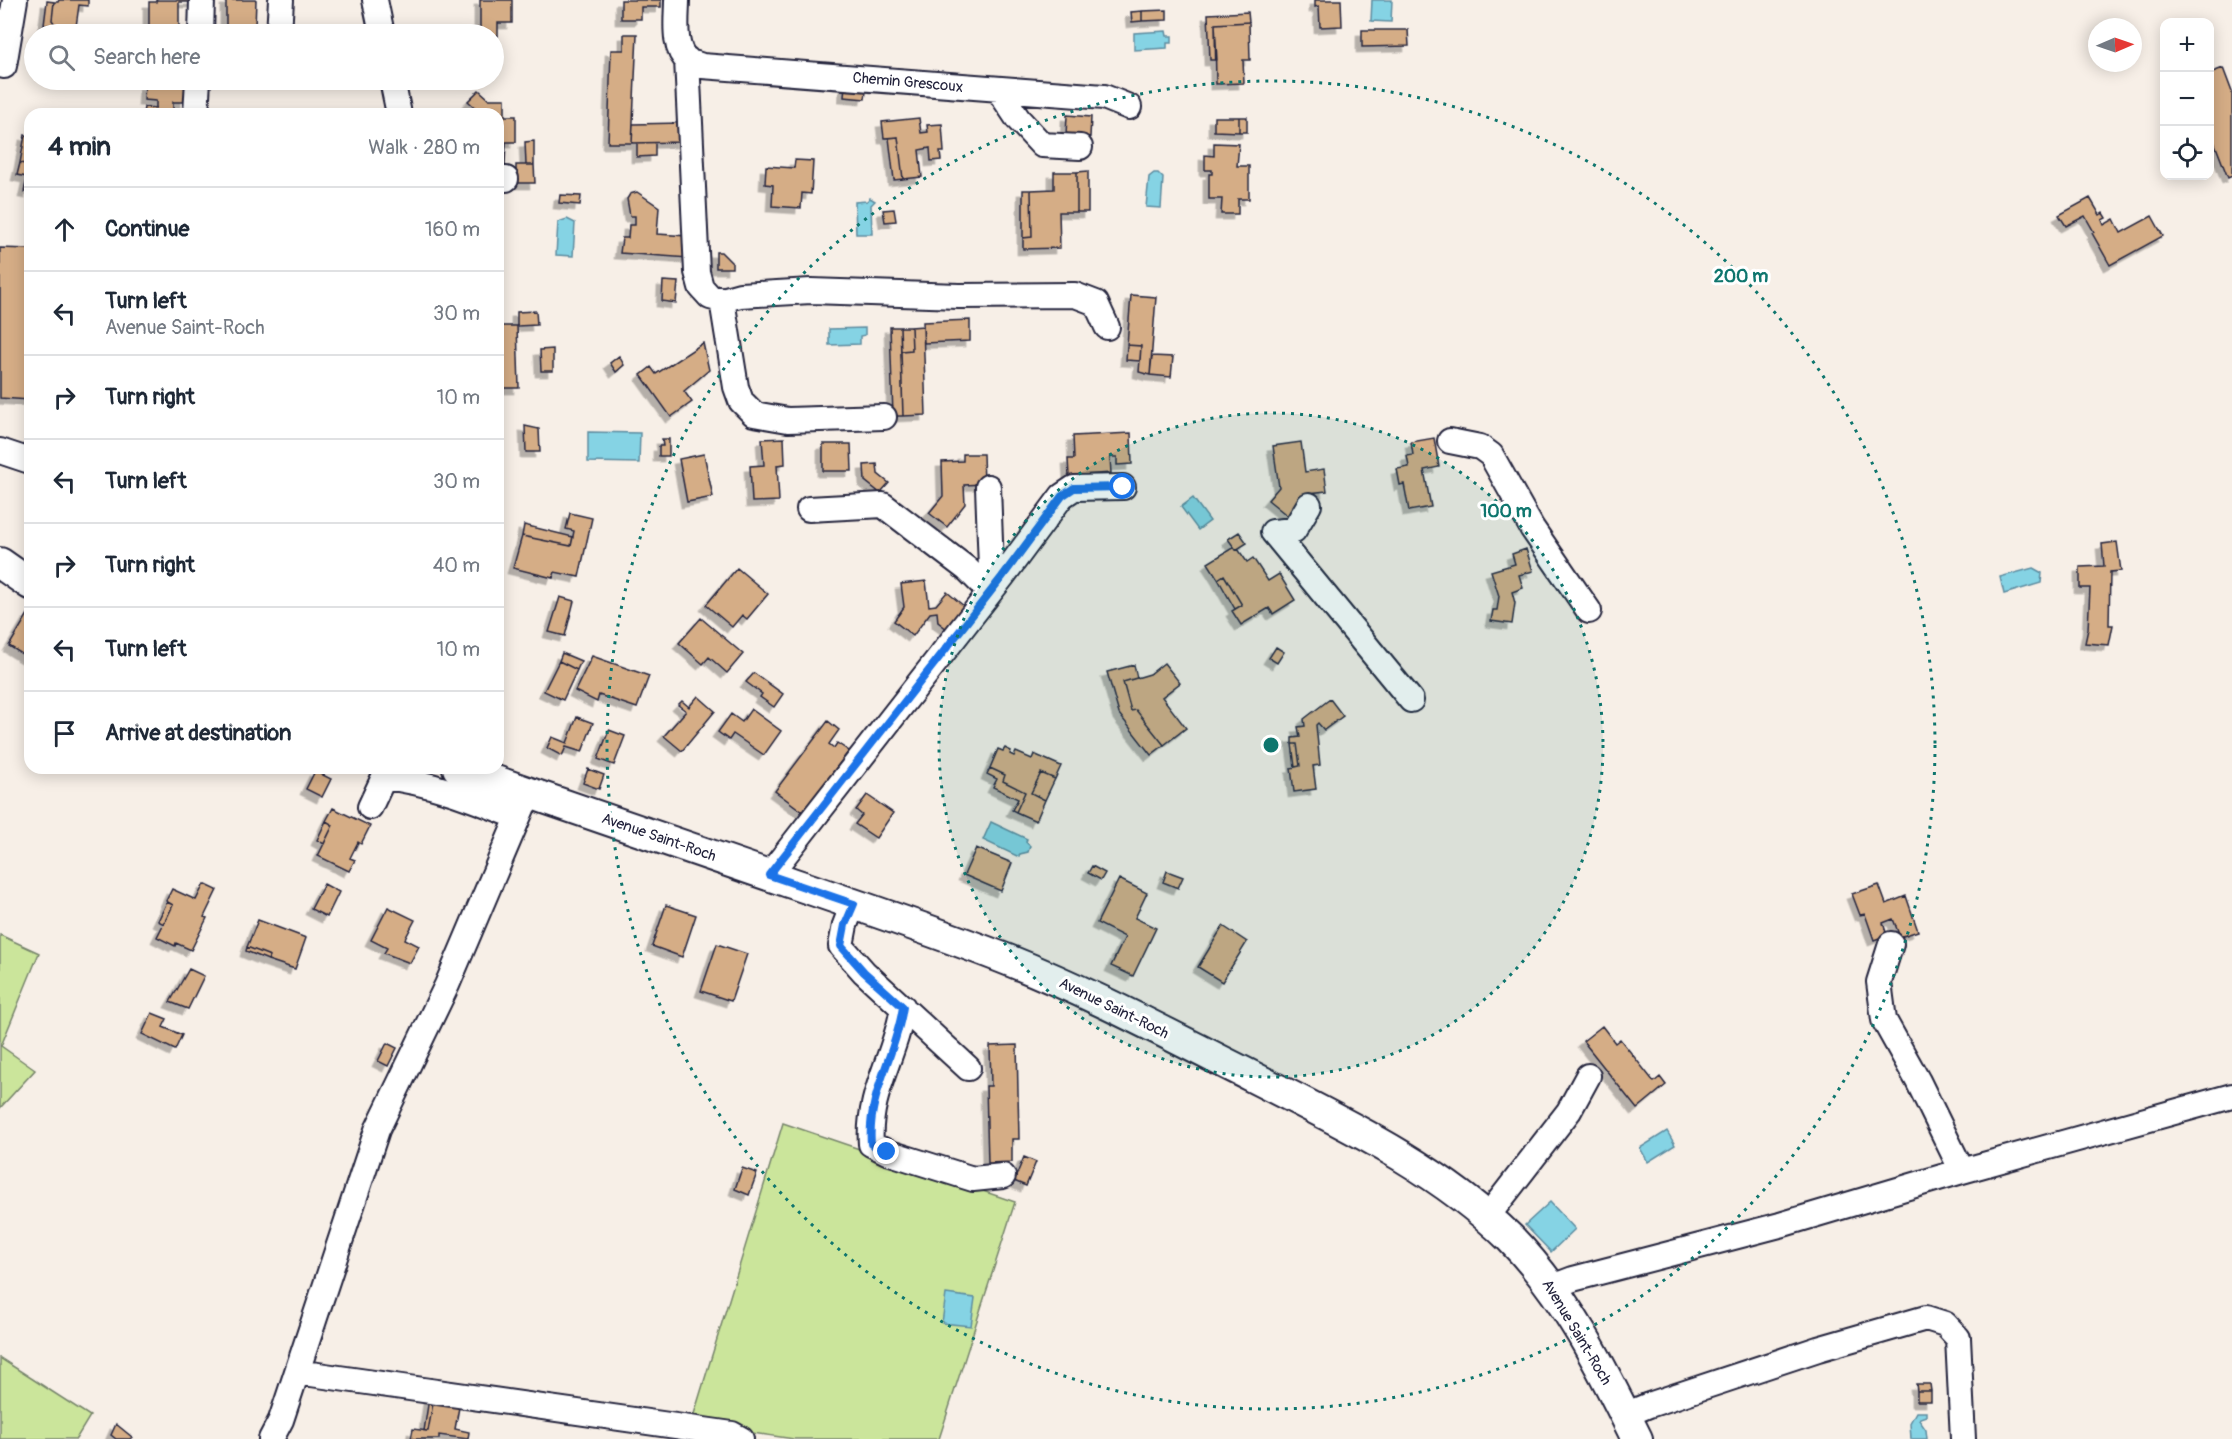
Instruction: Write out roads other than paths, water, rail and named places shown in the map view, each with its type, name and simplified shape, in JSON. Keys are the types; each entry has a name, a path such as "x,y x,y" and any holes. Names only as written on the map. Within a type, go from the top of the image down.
{"main road":[{"path":"0,563 24,580"},
{"name":"Avenue Saint-Roch","path":"469,774 524,805 769,875 1009,960 1101,1000 1368,1136 1423,1168 1470,1202 1512,1241 1552,1287 1587,1343 1631,1427"}],"street":[{"path":"4,66 15,0"},
{"path":"201,24 202,0"},
{"path":"280,24 281,0"},
{"path":"375,0 380,24"},
{"path":"677,0 677,36 681,52 687,59 697,272 701,287 710,297 722,300 740,295 811,291 960,296 1075,295 1096,303 1107,327"},
{"name":"Chemin Grescoux","path":"687,59 702,66 1104,97 1129,107"},
{"path":"998,89 1018,119 1042,145 1080,147"},
{"path":"196,108 197,90"},
{"path":"394,90 398,108"},
{"path":"722,300 736,387 741,400 754,414 788,420 884,417"},
{"path":"1450,441 1480,447 1491,455 1532,528 1589,611"},
{"path":"0,451 24,459"},
{"path":"988,487 991,568 996,585"},
{"path":"769,875 996,585 1062,496 1074,488 1123,487"},
{"path":"1310,505 1294,530 1273,532 1412,700"},
{"path":"809,509 883,506 967,569 996,585"},
{"path":"271,1439 281,1420 377,1130 447,985 524,805 472,799 409,780 384,777 370,807"},
{"path":"854,904 845,925 841,946 864,972 968,1068"},
{"path":"1891,944 1880,982 1884,1020 1918,1081 1962,1171"},
{"path":"903,1007 900,1027 872,1105 869,1123 871,1144 887,1152 973,1179 1003,1176"},
{"path":"1487,1217 1569,1111 1588,1076"},
{"path":"1552,1287 1573,1279 1780,1225 1962,1171 2232,1096"},
{"path":"1631,1427 1649,1405 1818,1349 1926,1318 1945,1324 1958,1338 1963,1439"},
{"path":"297,1372 732,1434 741,1439"}],"water":[{"path":"1372,0 1392,0 1391,22 1371,21"},
{"path":"1166,31 1167,36 1172,36 1172,43 1167,43 1167,48 1134,50 1134,33"},
{"path":"1158,173 1163,178 1161,208 1146,207 1149,177"},
{"path":"870,198 875,201 871,205 872,234 856,234 855,202 867,201"},
{"path":"567,219 575,223 573,256 556,255 558,222"},
{"path":"865,328 865,335 860,336 860,344 829,345 829,329"},
{"path":"588,432 640,433 639,463 588,462"},
{"path":"1193,498 1210,521 1198,530 1181,507"},
{"path":"2033,568 2042,573 2041,583 2004,594 2000,577"},
{"path":"991,822 1027,839 1026,842 1030,846 1028,852 1020,854 1019,857 983,840"},
{"path":"1667,1131 1675,1145 1648,1162 1640,1148"},
{"path":"1550,1202 1575,1229 1551,1252 1525,1225"},
{"path":"946,1294 975,1298 971,1326 942,1323"},
{"path":"1916,1412 1926,1412 1926,1416 1919,1420 1926,1430 1927,1439 1911,1439 1910,1423"}]}
